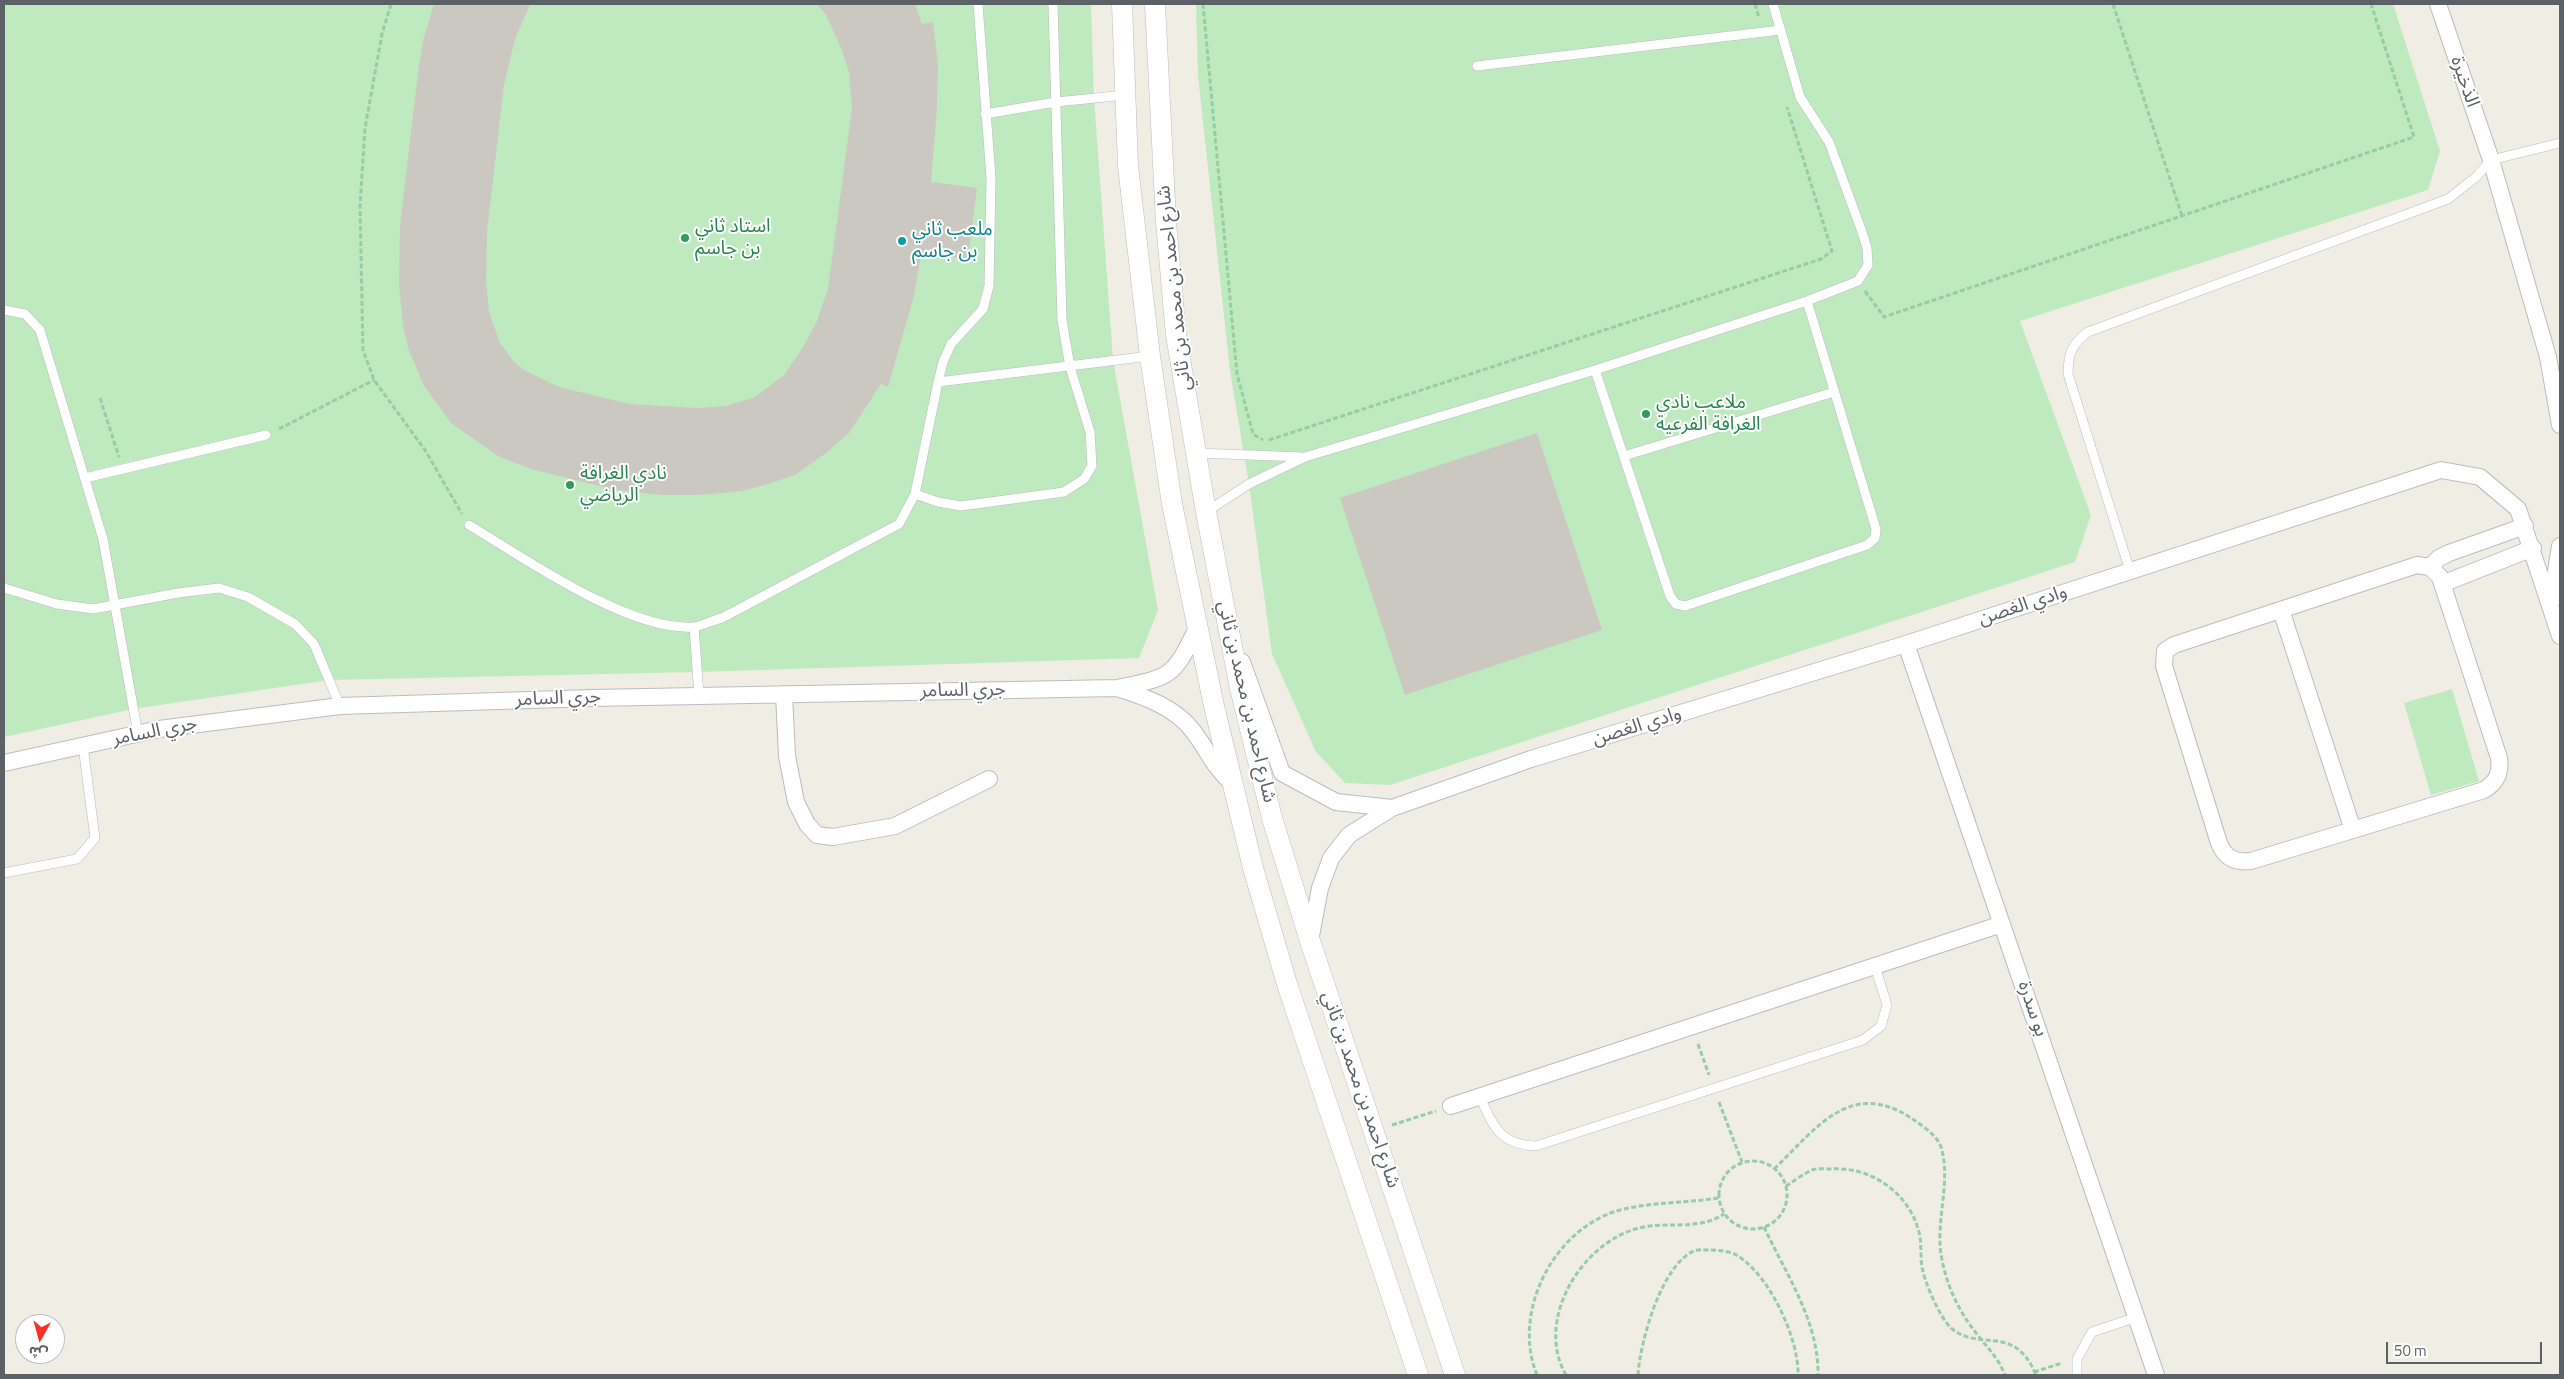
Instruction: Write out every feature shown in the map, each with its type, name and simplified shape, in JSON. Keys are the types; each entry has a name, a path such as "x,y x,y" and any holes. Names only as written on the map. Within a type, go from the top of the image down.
{"street":[{"name":"شارع احمد بن محمد بن ثاني","path":"1122,4 1128,166 1150,356 1172,504 1197,628 1253,868 1287,984 1418,1375"},
{"name":"شارع احمد بن محمد بن ثاني","path":"1156,4 1166,222 1175,326 1206,512 1257,761 1310,941 1455,1375"},
{"name":"الذخيرة","path":"2438,4 2491,160 2548,357 2560,425"},
{"name":"وادي الغصن","path":"1310,941 1320,888 1331,858 1349,835 1392,808 1531,759 1906,644 2441,470 2480,477 2518,509 2533,548 2560,636"},
{"path":"2430,567 2439,558 2449,553 2525,526"},
{"path":"2550,604 2560,546"},
{"path":"2442,584 2533,548"},
{"path":"2417,565 2430,567 2440,577 2442,584 2499,758 2498,777 2484,790 2353,830 2243,862 2228,857 2220,843 2164,666 2163,656 2165,651 2174,645 2417,565"},
{"path":"2281,610 2353,830"},
{"name":"وادي الغصن","path":"1227,620 1282,774 1336,802 1392,808"},
{"name":"جري السامر","path":"4,763 138,734 255,715 340,706 784,694 1117,688 1146,682 1167,674 1182,659 1197,628"},
{"name":"بو سدرة","path":"1906,644 2156,1375"},
{"name":"جري السامر","path":"1117,688 1156,703 1182,718 1193,730 1213,765 1232,783"},
{"path":"784,694 787,756 796,802 807,824 817,835 833,837 895,826 989,778"},
{"path":"1451,1106 2002,924"}],"lane":[{"path":"469,525 596,601 661,624 694,627 722,618 900,524 915,494 943,362 951,344 983,309 989,286 991,178 984,114 978,4"},
{"path":"915,494 938,502 961,506 1064,492 1084,479 1092,466 1090,432 1070,367 1062,320 1053,4"},
{"path":"1206,512 1249,484 1305,457 1595,370 1807,301 1858,281 1868,265 1867,248 1829,142 1800,97 1772,4"},
{"path":"1477,66 1781,30"},
{"path":"984,114 1056,102 1125,95"},
{"path":"2130,571 2068,374 2071,350 2079,339 2098,329 2448,199 2476,177 2491,160 2560,143"},
{"path":"1595,370 1670,596 1676,604 1685,606 1867,545 1874,538 1876,529 1807,301"},
{"path":"4,310 25,314 40,330 103,540 138,734"},
{"path":"938,382 1150,356"},
{"path":"1624,456 1834,392"},
{"path":"84,478 266,435"},
{"path":"1197,453 1305,457"},
{"path":"4,588 57,604 93,609 178,593 219,588 248,597 295,624 314,644 340,706"},
{"path":"694,627 699,696"},
{"path":"4,873 77,859 95,838 83,746"},
{"path":"1480,1097 1496,1130 1518,1145 1536,1146 1862,1040 1881,1026 1887,1005 1875,966"},
{"path":"2077,1375 2077,1358 2092,1332 2137,1317"}],"path":[{"path":"391,4 382,34 365,128 360,206 363,350 374,380 425,450 469,525"},
{"path":"1203,4 1237,374 1253,434 1265,441 1821,260 1832,251 1787,105"},
{"path":"1755,4 1763,32"},
{"path":"2113,4 2182,216"},
{"path":"1858,281 1884,316 2414,137 2371,4"},
{"path":"266,435 374,380"},
{"path":"100,398 122,469"},
{"path":"1692,1027 1742,1162"},
{"path":"1774,1168 1815,1129 1842,1108 1865,1103 1882,1105 1901,1112 1926,1128 1941,1144 1944,1165 1940,1238 1941,1260 1952,1296 1980,1339 1999,1358 2005,1375"},
{"path":"1374,1131 1451,1106"},
{"path":"1742,1162 1764,1163 1774,1168 1786,1186 1785,1206 1773,1222 1764,1227 1744,1228 1734,1224 1724,1214 1718,1198 1719,1187 1724,1176 1742,1162"},
{"path":"1786,1186 1813,1170 1859,1170 1874,1176 1894,1191 1910,1212 1920,1233 1922,1268 1932,1297 1950,1327 1964,1336 1999,1340 2020,1350 2035,1374 2077,1358"},
{"path":"1537,1375 1532,1364 1529,1332 1533,1302 1545,1270 1576,1235 1597,1220 1619,1210 1718,1198"},
{"path":"1566,1375 1556,1342 1557,1324 1563,1299 1590,1256 1610,1241 1639,1228 1669,1224 1701,1224 1716,1220 1724,1214"},
{"path":"1764,1227 1810,1324 1818,1356 1818,1375"},
{"path":"1638,1375 1639,1361 1649,1326 1668,1275 1680,1260 1695,1250 1717,1250 1738,1256 1752,1269 1771,1295 1790,1329 1798,1375"}],"green space":[{"name":"نادي الغرافة الرياضي","path":"4,4 1091,4 1094,97 1113,360 1158,610 1139,658 697,672 329,680 133,709 4,737"},
{"name":"ملاعب نادي الغرافة الفرعية","path":"1196,4 2393,4 2440,151 2428,190 2020,321 2091,515 2075,562 1390,785 1345,783 1316,752 1272,654 1249,484 1230,371 1198,76"},
{"path":"2452,689 2479,781 2431,795 2404,703"}],"building":[{"name":"ملعب ثاني بن جاسم","path":"434,4 530,4 515,39 504,85 487,232 486,280 489,312 500,343 514,362 524,370 559,387 630,404 697,408 726,406 755,397 784,375 805,344 817,321 828,289 852,108 849,73 842,50 826,15 817,4 915,4 922,24 933,22 938,64 937,108 931,182 977,188 968,259 921,254 914,296 888,387 881,384 849,433 826,453 795,475 768,484 742,491 701,495 661,495 615,490 531,469 498,456 451,423 424,386 409,351 403,325 399,285 400,225 418,73 423,41"},
{"path":"1537,433 1602,630 1405,695 1340,498"}],"place":[{"name":"استاد ثاني بن جاسم","path":"685,238"},
{"name":"ملعب ثاني بن جاسم","path":"902,241"},
{"name":"ملاعب نادي الغرافة الفرعية","path":"1646,414"},
{"name":"نادي الغرافة الرياضي","path":"570,485"}]}
